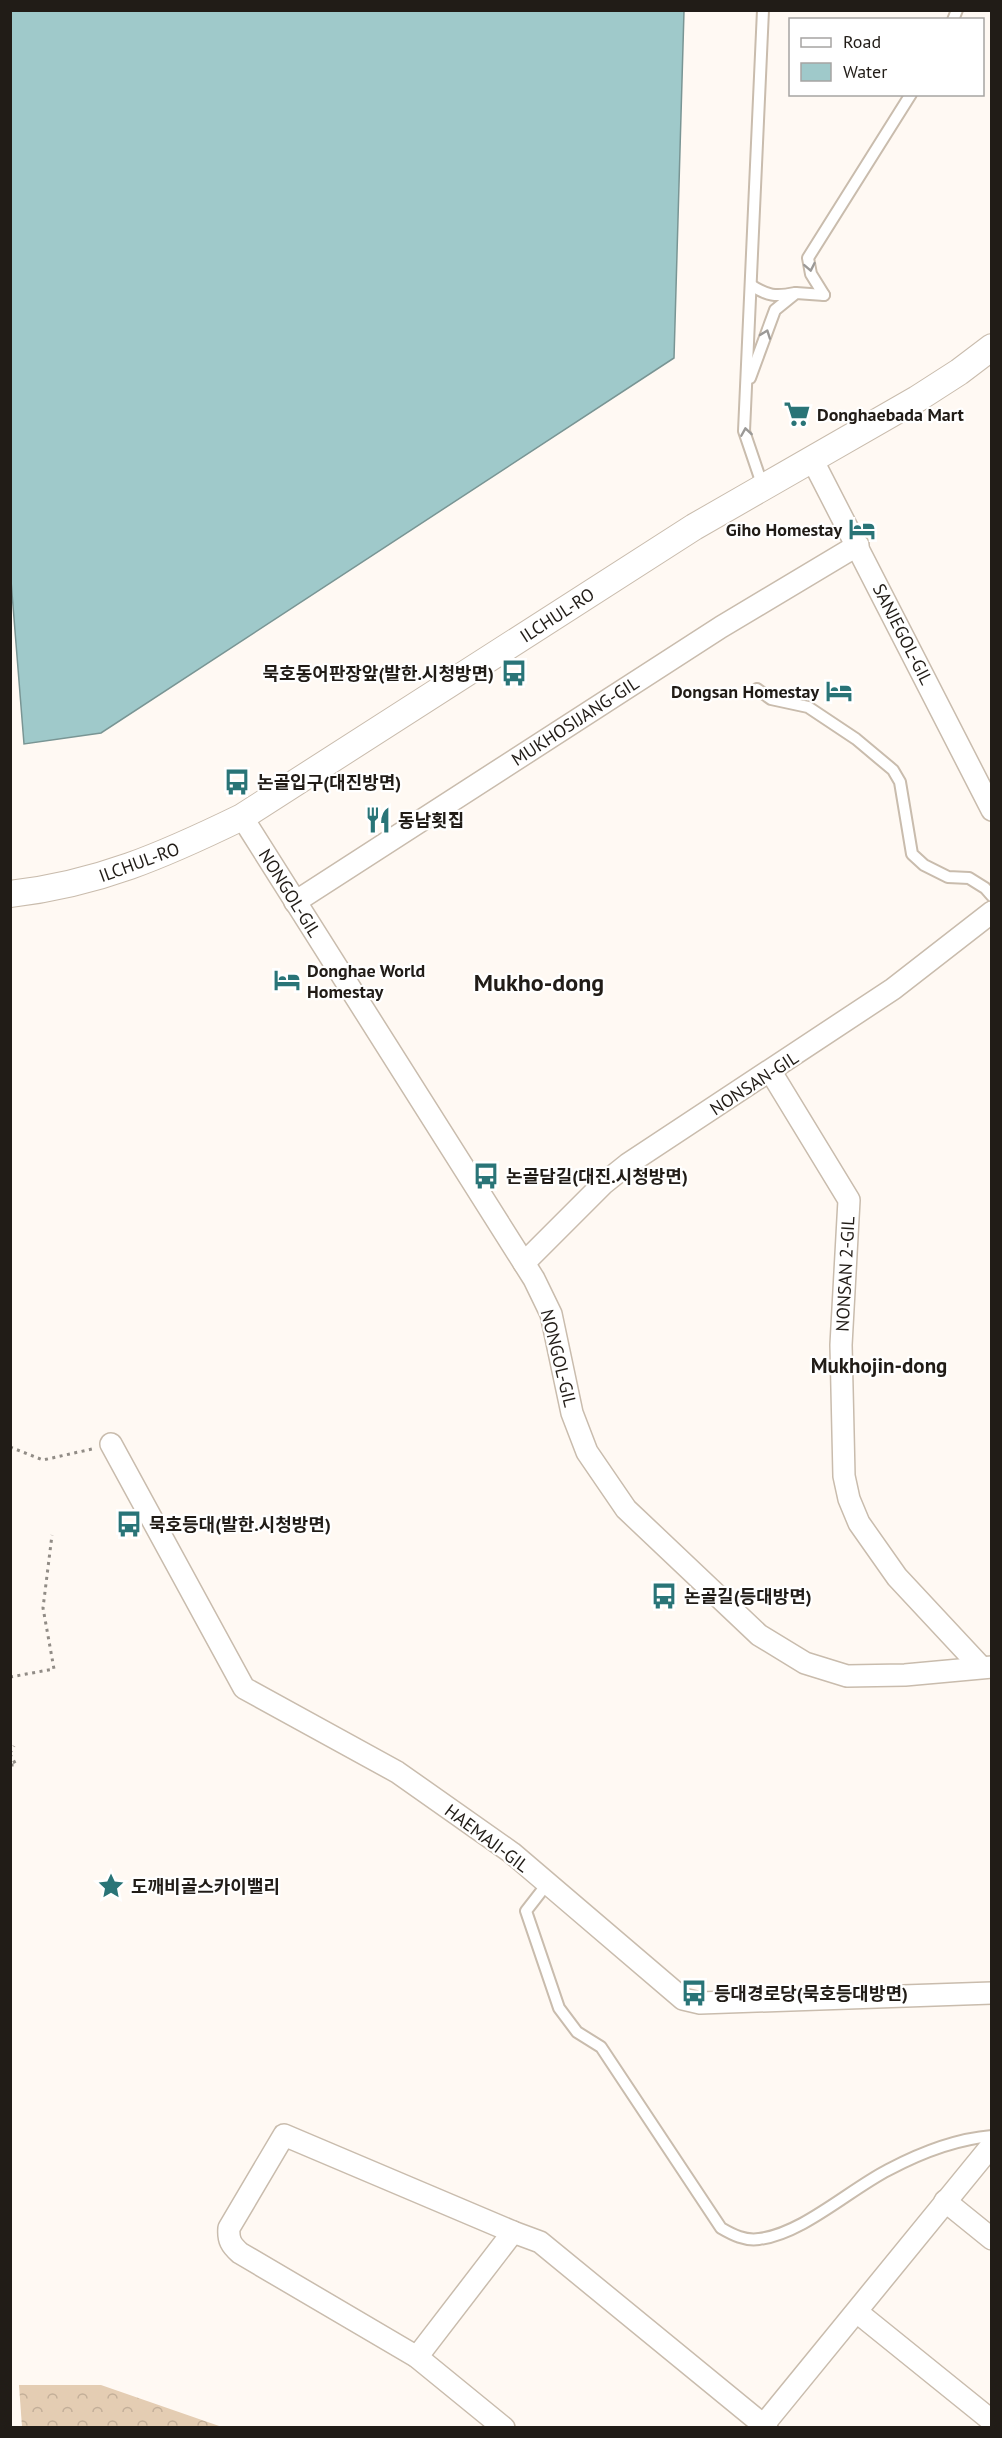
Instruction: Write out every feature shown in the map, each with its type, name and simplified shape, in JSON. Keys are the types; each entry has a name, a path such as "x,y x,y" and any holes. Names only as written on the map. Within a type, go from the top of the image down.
{"street":[{"name":"ILCHUL-RO","path":"10,894 104,877 184,845 242,817 684,533 917,399 992,347"},
{"name":"SANJEGOL-GIL","path":"812,459 992,810"},
{"name":"MUKHOSIJANG-GIL","path":"295,902 721,627 858,545"},
{"name":"NONGOL-GIL","path":"242,817 524,1263 551,1314 572,1413 586,1452 626,1509 759,1635 805,1663 847,1676 905,1675 986,1667"},
{"name":"NONSAN-GIL","path":"524,1263 603,1184 628,1164 893,990 992,912"},
{"name":"NONSAN 2-GIL","path":"771,1072 849,1200 841,1345 844,1476 849,1499 859,1523 897,1577 986,1667"},
{"name":"HAEMAJI-GIL","path":"111,1444 244,1688 397,1772 512,1853 682,1999 700,2003 992,1993"},
{"path":"504,2427 417,2357 240,2253 231,2245 228,2238 229,2228 284,2135 540,2242 764,2426 992,2145"},
{"path":"945,2201 992,2239"},
{"path":"417,2357 513,2232"},
{"path":"857,2312 992,2421"}],"lane":[{"path":"763,10 744,431 763,488"},
{"path":"751,285 763,294 775,297 796,293 824,295 811,274 808,258 909,96"},
{"path":"746,389 775,310 796,293"},
{"path":"757,689 771,699 808,707 856,740 893,770 900,782 912,854 924,865 948,877 969,878 985,888 992,896"},
{"path":"547,1884 526,1911 559,2008 577,2032 601,2047 721,2228 735,2237 758,2239 777,2235 798,2226 888,2170 936,2148 973,2137 992,2136"}],"path":[{"path":"10,1447 44,1460 111,1444"},
{"path":"10,1677 54,1669 43,1608 52,1535"},
{"path":"10,1765 16,1765 10,1753 14,1746"}],"green space":[{"path":"19,2385 101,2385 222,2427 22,2427"}],"water":[{"path":"10,11 684,11 674,358 101,733 24,744 10,568"}],"place":[{"name":"Donghaebada Mart","path":"797,414"},
{"name":"Giho Homestay","path":"862,529"},
{"name":"묵호동어판장앞(발한.시청방면)","path":"514,673"},
{"name":"Dongsan Homestay","path":"839,691"},
{"name":"논골입구(대진방면)","path":"237,782"},
{"name":"동남횟집","path":"378,820"},
{"name":"Donghae World Homestay","path":"287,980"},
{"name":"논골담길(대진.시청방면)","path":"486,1176"},
{"name":"묵호등대(발한.시청방면)","path":"129,1524"},
{"name":"논골길(등대방면)","path":"664,1596"},
{"name":"도깨비골스카이밸리","path":"111,1886"},
{"name":"등대경로당(묵호등대방면)","path":"694,1993"}],"district":[{"name":"Mukho-dong","path":"539,982"},
{"name":"Mukhojin-dong","path":"879,1365"}]}
